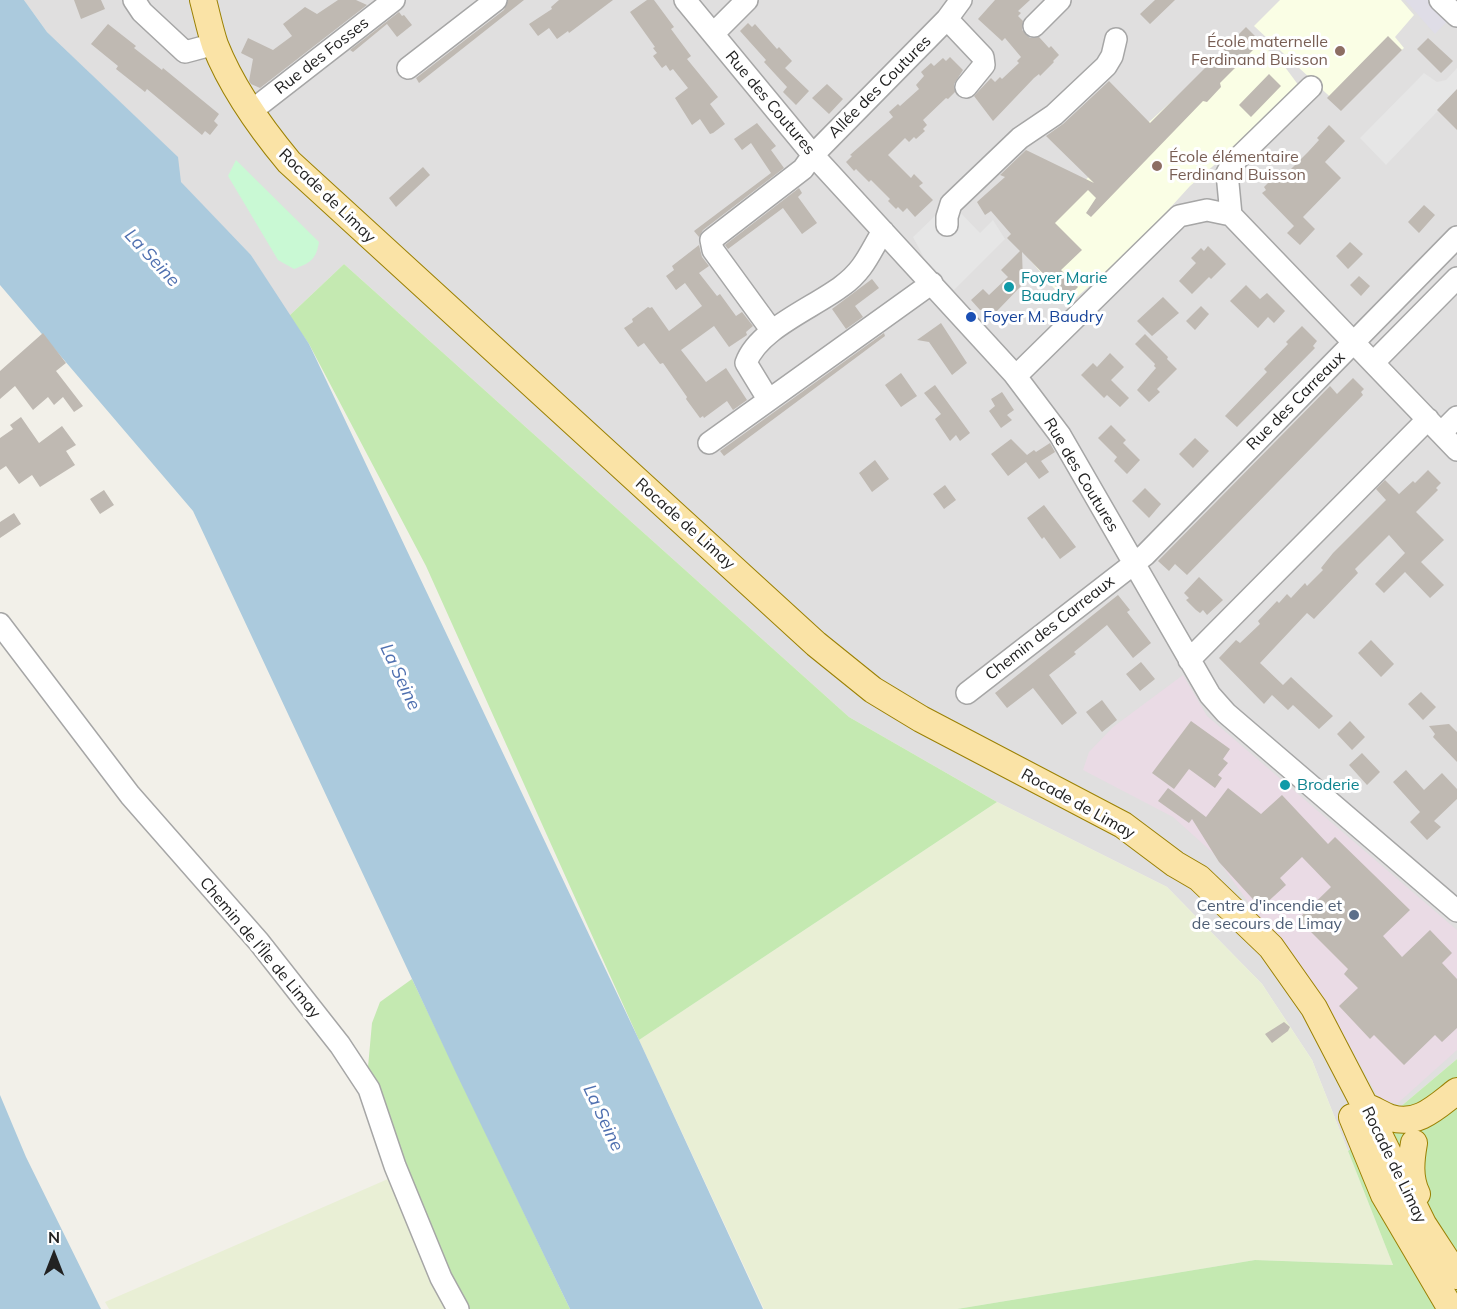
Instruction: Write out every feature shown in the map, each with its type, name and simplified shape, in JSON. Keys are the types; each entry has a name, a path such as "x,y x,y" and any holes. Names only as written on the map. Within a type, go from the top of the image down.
{"main road":[{"name":"Rocade de Limay","path":"203,0 215,44 228,75 250,112 289,162 807,636 873,690 921,719 1122,825 1175,864 1199,878 1271,947 1314,1008 1365,1106 1384,1195 1451,1309"},
{"name":"Rocade de Limay","path":"1175,864 1189,885 1266,966 1308,1023 1376,1149 1457,1276"},
{"path":"1457,1091 1433,1109 1412,1132 1411,1162 1413,1186 1457,1261"},
{"path":"1365,1106 1412,1132"},
{"path":"1376,1149 1457,1110"}],"street":[{"path":"134,0 142,12 185,52 215,44"},
{"path":"408,68 496,0"},
{"name":"Rue des Coutures","path":"685,0 813,155 1016,376 1060,435 1210,695 1226,713 1457,911"},
{"path":"713,34 747,0"},
{"name":"Allée des Coutures","path":"772,331 713,249 711,240 803,169 813,155 947,19 961,0"},
{"path":"1034,26 1060,0"},
{"path":"1440,0 1457,16"},
{"name":"Rue des Fosses","path":"250,112 383,3"},
{"path":"947,19 983,57 984,65 966,87"},
{"path":"947,225 951,204 1020,138 1054,115 1106,66 1112,56 1116,39"},
{"path":"1231,215 1227,173 1232,164 1304,94"},
{"path":"1016,376 1179,216 1207,210 1231,215 1457,450"},
{"path":"768,399 746,363 750,351 772,331 843,285 865,265 883,231"},
{"name":"Rue des Carreaux","path":"1132,563 1145,555 1457,237"},
{"path":"1374,362 1457,278"},
{"path":"710,443 932,283"},
{"path":"1189,660 1434,426 1457,417"},
{"name":"Chemin des Carreaux","path":"967,693 1132,563"},
{"name":"Chemin de l'Île de Limay","path":"0,624 130,795 259,942 340,1046 369,1089 394,1166 441,1278 458,1309"}],"shaded area":[{"path":"24,0 1457,0 1457,1059 1348,1151 1312,1060 1262,984 1167,887 997,802 849,717 344,264 289,316 251,255 180,182 177,157 47,32"},
{"name":"École maternelle Ferdinand Buisson","path":"1280,0 1401,0 1414,15 1395,37 1404,48 1341,107 1254,26"},
{"path":"1405,0 1457,0 1457,11 1435,34"},
{"name":"École élémentaire Ferdinand Buisson","path":"1249,31 1285,67 1299,86 1271,116 1190,186 1140,241 1068,305 1016,243"},
{"path":"1457,68 1457,91 1386,165 1360,138 1424,73 1437,82 1446,80"},
{"path":"940,211 959,211 980,233 993,220 1005,239 954,290 924,258 913,237"},
{"path":"1183,675 1207,716 1457,930 1457,1050 1397,1104 1379,1099 1340,1028 1304,975 1213,853 1173,817 1083,770 1089,752 1113,727"},
{"path":"997,802 1167,887 1262,984 1312,1060 1393,1265 1255,1260 957,1309 764,1309 639,1040"},
{"path":"388,1179 391,1181 417,1247 448,1309 109,1309 105,1302"}],"green space":[{"path":"236,160 319,242 314,257 308,263 294,269 278,260 228,176"},
{"path":"344,264 849,717 997,802 639,1040 426,566 309,344 289,316"},
{"path":"412,979 570,1309 466,1309 454,1286 367,1078 372,1023 380,1002"},
{"path":"1457,1059 1457,1309 957,1309 1255,1260 1393,1265 1348,1151"}],"water":[{"name":"La Seine","path":"0,0 24,0 47,32 178,157 181,182 251,255 309,344 639,1040 763,1309 570,1309 457,1075 193,511 0,285"},
{"path":"0,1095 26,1157 101,1309 0,1309"}],"building":[{"path":"74,0 101,0 105,9 81,19"},
{"path":"338,0 356,0 367,5 260,88 251,84 249,81 253,59 241,53 248,38 273,50 292,36 283,24 305,7 317,14"},
{"path":"508,0 524,0 419,83 416,78 504,10"},
{"path":"559,0 613,0 569,33 568,31 557,39 549,28 538,36 529,24 552,9 551,7"},
{"path":"647,0 654,0 674,27 671,29 691,56 687,59 718,97 710,104 725,124 713,133 710,134 700,119 692,125 675,98 688,88 673,69 670,71 666,65 662,68 653,56 657,53 653,48 655,47 630,12"},
{"path":"995,0 1030,0 1018,11 1021,13 1018,16 1023,21 1022,30 1030,38 1039,37 1059,55 993,121 974,96 991,78 995,82 1000,77 1002,79 1019,63 1017,61 1021,57 1005,38 1002,41 978,19"},
{"path":"1155,0 1175,0 1150,24 1140,14"},
{"path":"399,12 412,25 397,37 387,24 353,52 350,50"},
{"path":"748,23 752,27 755,24 777,49 779,47 792,61 785,68 809,91 796,105 783,92 787,87 740,31"},
{"path":"108,24 136,46 134,48 162,70 163,68 219,114 214,121 218,125 210,135 205,131 202,135 147,89 145,92 116,69 118,66 91,44"},
{"path":"1246,27 1261,42 1220,83 1221,87 1207,102 1203,101 1091,217 1086,213 1096,198 1088,190 1055,223 1082,250 1061,270 1078,287 1067,298 1022,252 1023,284 997,311 980,310 971,300 983,289 989,295 1008,277 1001,270 1020,251 1007,238 1011,234 991,211 985,215 977,202 1005,177 1000,175 1026,150 1094,183 1046,136 1063,124 1109,81 1150,123"},
{"path":"1388,36 1402,50 1341,111 1327,98"},
{"path":"1428,38 1453,61 1441,73 1417,49"},
{"path":"950,57 963,70 954,84 955,92 923,120 927,125 923,129 925,131 909,142 905,138 888,155 911,178 914,174 923,183 919,186 933,200 915,217 907,208 903,212 898,207 896,209 888,201 890,199 871,180 869,182 846,162 852,156 850,155 893,117 889,112 898,104 900,106 919,89 916,85 924,76 921,72 931,63 934,66 943,58 946,61"},
{"path":"1269,74 1281,86 1251,117 1239,105"},
{"path":"827,84 843,99 829,114 812,98"},
{"path":"1457,89 1457,130 1437,110"},
{"path":"757,123 776,146 771,150 784,168 703,230 699,237 694,231 771,173 751,143 742,150 734,139"},
{"path":"1329,125 1345,141 1325,162 1341,178 1303,217 1315,229 1300,245 1287,233 1294,226 1262,193 1266,190 1264,187 1272,179 1277,183 1308,152"},
{"path":"423,167 430,175 396,207 389,198"},
{"path":"799,188 802,193 798,197 817,223 802,234 783,208 728,249 725,245"},
{"path":"1424,205 1435,215 1419,233 1408,222"},
{"path":"1350,242 1363,254 1348,269 1336,256"},
{"path":"699,245 702,257 709,266 699,273 717,296 720,294 736,316 742,312 753,326 746,332 747,335 729,347 714,326 681,350 706,382 726,368 747,400 733,410 727,401 704,418 703,416 700,418 663,363 660,364 644,343 638,347 624,328 648,307 652,307 669,331 702,306 685,283 676,290 666,276 674,270 672,266"},
{"path":"1208,246 1226,264 1192,294 1179,281 1196,263 1191,258 1201,248 1204,251"},
{"path":"1359,276 1370,286 1361,296 1350,285"},
{"path":"872,279 879,288 855,306 863,317 846,329 832,309"},
{"path":"1246,285 1260,299 1267,293 1285,311 1274,323 1268,317 1258,328 1230,301"},
{"path":"1163,297 1179,313 1152,336 1137,321"},
{"path":"1201,306 1209,314 1195,330 1186,321"},
{"path":"941,323 967,363 952,375 929,342 917,340"},
{"path":"1302,326 1317,341 1313,346 1315,348 1237,427 1225,416 1267,372 1264,369"},
{"path":"43,333 66,363 56,371 83,406 74,412 63,397 54,405 48,397 33,410 15,386 0,399 0,371"},
{"path":"884,333 885,336 724,456 720,451"},
{"path":"1145,334 1177,369 1157,389 1160,392 1149,402 1137,390 1156,368 1155,364 1135,344"},
{"path":"1110,353 1124,367 1111,380 1129,398 1120,407 1107,395 1104,398 1081,375 1093,363 1097,367"},
{"path":"901,373 917,396 901,407 885,385"},
{"path":"1353,378 1364,389 1361,392 1363,395 1187,575 1175,564 1169,571 1158,561 1330,386 1337,394"},
{"path":"935,385 970,433 960,441 956,435 950,441 935,419 941,414 924,393"},
{"path":"1002,392 1014,410 1007,415 1012,420 1001,428 989,411 995,406 991,399"},
{"path":"21,417 39,443 62,426 76,445 66,451 75,465 40,487 32,475 19,484 6,466 0,470 0,438 13,429 10,425"},
{"path":"1111,425 1126,440 1123,443 1140,460 1127,474 1114,461 1117,457 1098,438"},
{"path":"1195,438 1209,451 1193,468 1179,454"},
{"path":"1011,439 1027,455 1050,443 1055,452 1041,461 1049,472 1039,479 1026,462 1008,476 991,454"},
{"path":"875,460 889,479 872,492 859,473"},
{"path":"1428,470 1441,483 1436,488 1438,490 1416,512 1444,540 1421,562 1444,585 1430,598 1405,572 1384,593 1375,584 1405,553 1389,535 1355,569 1358,573 1314,619 1307,613 1260,663 1283,685 1291,677 1333,716 1319,729 1293,705 1288,710 1272,695 1264,704 1219,658 1236,640 1240,643 1260,624 1258,621 1277,601 1279,603 1287,594 1291,598 1305,583 1307,586 1323,570 1321,568 1333,553 1386,500 1376,489 1385,480 1399,494"},
{"path":"945,485 956,500 944,509 933,494"},
{"path":"1145,488 1161,504 1149,518 1132,501"},
{"path":"104,490 114,505 100,514 90,499"},
{"path":"1044,505 1076,547 1060,559 1027,518"},
{"path":"14,513 21,524 0,538 0,522"},
{"path":"1199,577 1223,600 1207,615 1203,610 1200,613 1196,610 1186,600 1189,598 1184,593"},
{"path":"1118,595 1130,610 1127,612 1151,643 1133,658 1107,625 1049,675 1077,713 1062,725 1033,688 1007,708 995,693"},
{"path":"1371,640 1394,664 1381,677 1358,653"},
{"path":"1141,662 1155,679 1140,691 1126,674"},
{"path":"1421,692 1436,707 1423,720 1408,704"},
{"path":"1102,700 1117,720 1102,732 1086,712"},
{"path":"1191,721 1230,749 1223,759 1228,763 1218,775 1222,778 1215,788 1189,769 1174,789 1152,773"},
{"path":"1350,721 1365,737 1352,750 1337,734"},
{"path":"1449,724 1457,732 1457,762 1433,737 1435,734 1429,726"},
{"path":"1362,753 1380,772 1367,785 1349,765"},
{"path":"1406,770 1424,790 1442,773 1457,789 1457,799 1434,821 1441,827 1427,840 1410,822 1420,812 1393,782"},
{"path":"1168,788 1206,817 1228,788 1261,814 1282,795 1328,844 1335,837 1410,910 1383,936 1402,957 1430,930 1452,953 1442,963 1457,979 1457,1028 1442,1042 1435,1035 1404,1065 1374,1035 1370,1039 1339,1006 1358,988 1344,974 1348,969 1298,919 1331,887 1302,857 1280,878 1286,885 1261,908 1219,862 1192,819 1189,823 1158,801"},
{"path":"1284,1022 1290,1027 1288,1031 1272,1043 1265,1034"}],"place":[{"name":"École maternelle Ferdinand Buisson","path":"1340,51"},
{"name":"École élémentaire Ferdinand Buisson","path":"1157,166"},
{"name":"Foyer Marie Baudry","path":"1009,287"},
{"name":"Foyer M. Baudry","path":"971,317"},
{"name":"Broderie","path":"1285,785"},
{"name":"Centre d'incendie et de secours de Limay","path":"1354,915"}]}
